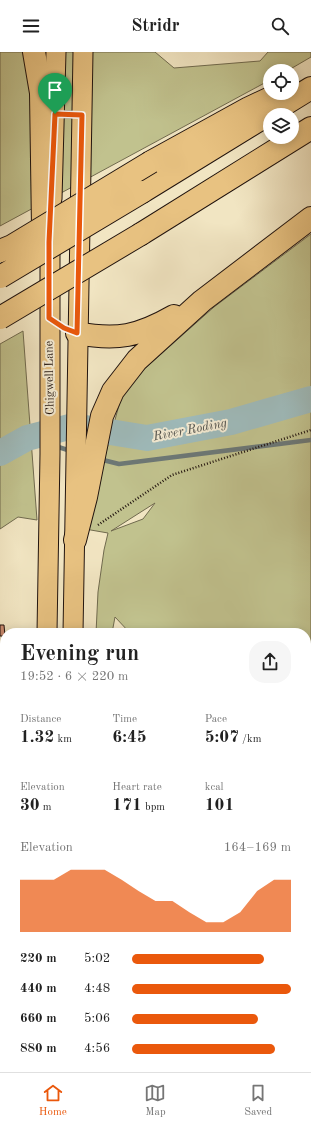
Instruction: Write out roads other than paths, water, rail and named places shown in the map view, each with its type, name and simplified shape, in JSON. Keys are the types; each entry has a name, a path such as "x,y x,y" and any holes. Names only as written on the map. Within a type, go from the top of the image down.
{"highway":[{"path":"34,52 41,93 43,228 49,242"},
{"path":"299,85 311,80"},
{"path":"0,277 311,88"},
{"path":"0,252 151,162 266,100"},
{"path":"0,318 140,234 311,128"},
{"path":"75,540 86,497 84,461 114,391 137,360 202,301 311,218"},
{"path":"77,333 91,336 126,336 138,333 164,322 202,301"}],"main road":[{"name":"Chigwell Lane","path":"47,628 50,454 49,242 55,114 56,52"},
{"path":"83,52 77,333 78,407 84,461"},
{"path":"49,318 64,328 77,333"},
{"path":"73,628 75,540"}],"lane":[{"path":"55,114 82,115"}],"waterway":[{"name":"River Roding","path":"0,453 27,438 73,426 147,438 231,422 311,399"},
{"path":"27,438 46,443"},
{"path":"99,459 119,464 311,440"},
{"path":"55,446 71,451"}]}
